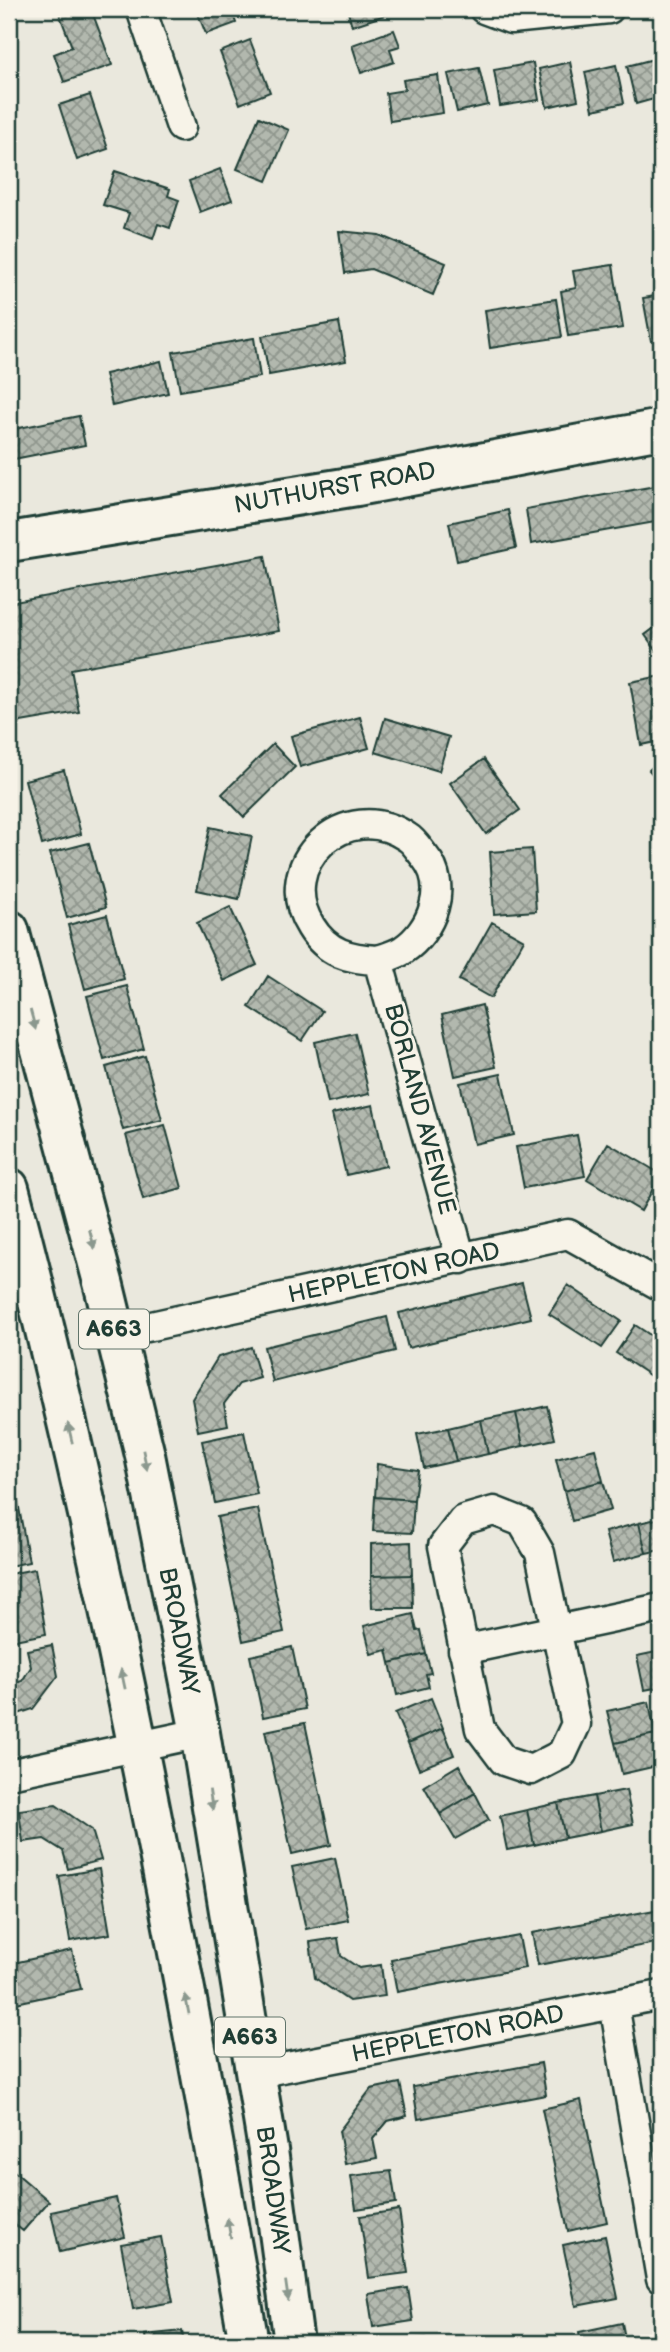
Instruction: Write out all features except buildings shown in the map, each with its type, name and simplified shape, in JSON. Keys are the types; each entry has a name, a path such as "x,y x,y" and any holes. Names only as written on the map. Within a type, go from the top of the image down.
{"main road":[{"name":"NUTHURST ROAD","path":"10,542 357,486 661,429"},
{"name":"BROADWAY","path":"9,930 145,1455 200,1733 256,2073 294,2343"},
{"name":"BROADWAY","path":"9,1188 79,1470 137,1746 217,2159 248,2343"}],"street":[{"path":"141,9 181,127"},
{"path":"484,9 511,19 609,9"},
{"path":"378,824 408,837 429,862 436,885 432,915 421,934 402,951 379,960 355,959 341,955 319,940 303,915 299,887 307,859 321,842 352,825 378,824"},
{"name":"BORLAND AVENUE","path":"379,960 461,1259"},
{"name":"HEPPLETON ROAD","path":"115,1334 568,1234 661,1286"},
{"path":"494,1511 522,1522 540,1553 576,1724 562,1754 531,1770 504,1760 480,1729 463,1650 443,1546 463,1520 494,1511"},
{"path":"463,1650 661,1608"},
{"path":"9,1773 200,1733"},
{"name":"HEPPLETON ROAD","path":"256,2073 661,1995"},
{"path":"614,2004 661,2279"}]}
